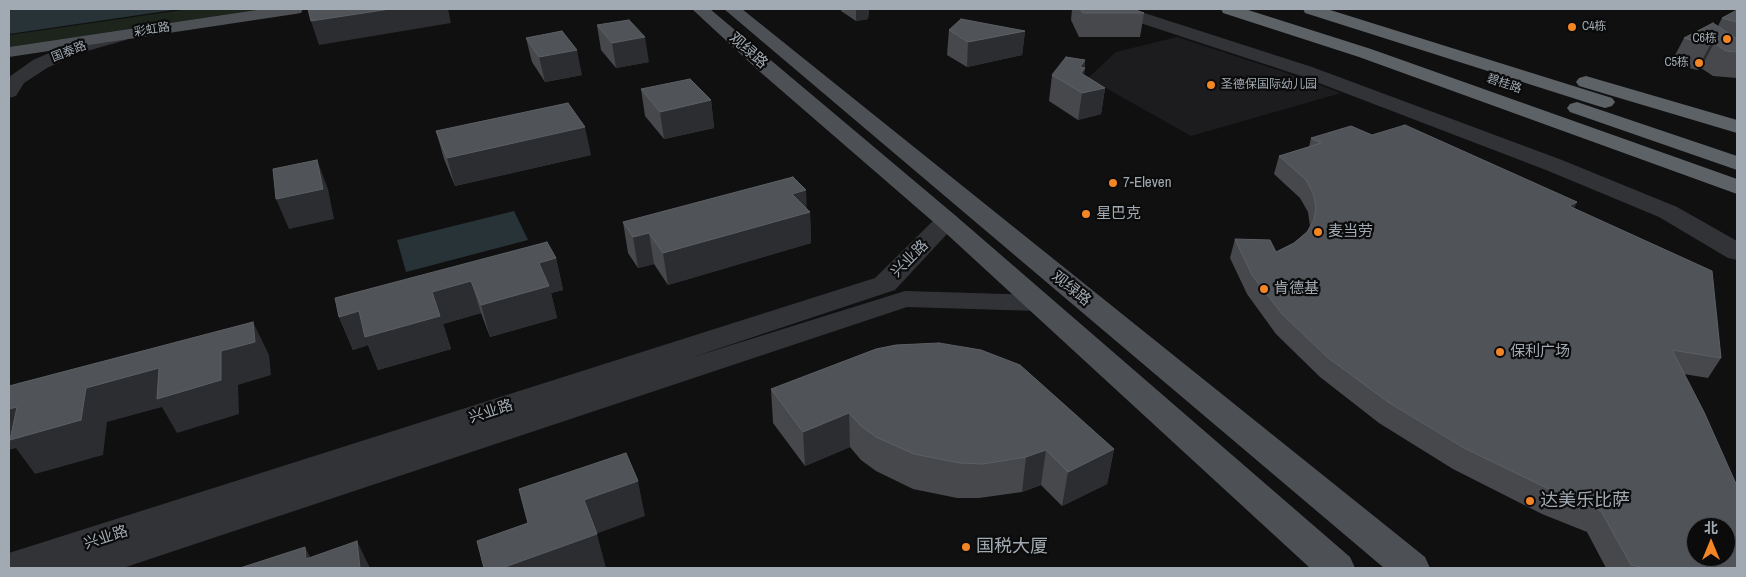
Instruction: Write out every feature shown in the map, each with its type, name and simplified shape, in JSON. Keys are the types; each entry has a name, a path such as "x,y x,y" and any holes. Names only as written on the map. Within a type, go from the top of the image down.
{"highway":[{"path":"1229,9 1365,53 1737,187"},
{"name":"碧桂路","path":"1268,9 1463,70 1737,163"},
{"name":"碧桂路","path":"1311,9 1491,64 1737,146"},
{"path":"1316,9 1573,78 1737,126"},
{"path":"1599,136 1656,160 1737,200"}],"main road":[{"name":"彩虹路","path":"9,52 295,9"},
{"name":"观绿路","path":"700,9 948,221 1336,568"},
{"name":"观绿路","path":"732,9 1411,568"}],"street":[{"path":"1116,9 1306,71 1554,165 1668,212 1737,252"},
{"name":"国泰路","path":"9,87 27,72 56,56 93,43 135,33"},
{"name":"兴业路","path":"12,568 885,284 948,221"},
{"name":"兴业路","path":"76,568 905,299 1039,303"}],"shaded area":[{"path":"9,9 180,9 9,34"},
{"path":"189,9 263,9 9,47 9,35"},
{"name":"圣德保国际幼儿园","path":"1177,37 1341,93 1191,136 1088,78 1116,52"},
{"path":"514,211 528,240 406,272 397,240"}],"building":[{"path":"308,9 390,9 311,21"},
{"path":"1080,9 1133,9 1144,13 1083,13"},
{"path":"1737,10 1737,22 1722,18"},
{"path":"961,19 1025,31 968,42 949,30"},
{"path":"629,20 645,37 612,43 597,25"},
{"path":"1713,23 1737,39 1737,52 1726,51 1714,43 1710,45 1684,38"},
{"path":"562,31 577,50 539,57 526,38"},
{"path":"1066,57 1085,60 1080,67 1085,68 1081,73 1105,88 1082,93 1052,75"},
{"path":"690,79 711,100 660,112 641,89"},
{"path":"568,103 585,127 447,158 436,131"},
{"name":"保利广场","path":"1405,125 1577,202 1569,206 1712,271 1721,358 1672,350 1704,412 1737,486 1737,568 1645,568 1631,565 1601,511 1555,492 1464,448 1388,402 1327,357 1282,314 1252,275 1235,239 1270,240 1276,252 1294,243 1307,232 1314,220 1316,207 1313,193 1306,180 1279,156 1321,143 1311,138 1351,126 1372,135"},
{"path":"317,160 323,189 276,199 273,169"},
{"path":"793,177 806,190 792,194 810,212 663,253 649,233 633,237 623,222"},
{"path":"547,242 556,258 539,263 549,286 481,305 471,281 432,292 440,316 365,337 359,311 339,317 335,298"},
{"path":"253,322 255,342 221,351 221,380 157,399 159,368 86,388 81,420 10,440 17,407 9,409 9,386"},
{"path":"939,343 981,350 1020,365 1114,449 1068,472 1046,450 1026,457 983,464 960,463 914,454 876,437 861,426 849,413 803,432 771,389 876,349 896,345"},
{"path":"626,453 638,481 584,500 597,534 502,568 484,568 477,541 528,523 519,489"},
{"path":"357,541 360,568 240,568 305,547 306,559"}],"place":[{"name":"C4栋","path":"1572,27"},
{"name":"C6栋","path":"1727,39"},
{"name":"C5栋","path":"1699,63"},
{"name":"圣德保国际幼儿园","path":"1211,85"},
{"name":"7-Eleven","path":"1113,183"},
{"name":"星巴克","path":"1086,214"},
{"name":"麦当劳","path":"1318,232"},
{"name":"肯德基","path":"1264,289"},
{"name":"保利广场","path":"1500,352"},
{"name":"达美乐比萨","path":"1530,501"},
{"name":"国税大厦","path":"966,547"}]}
